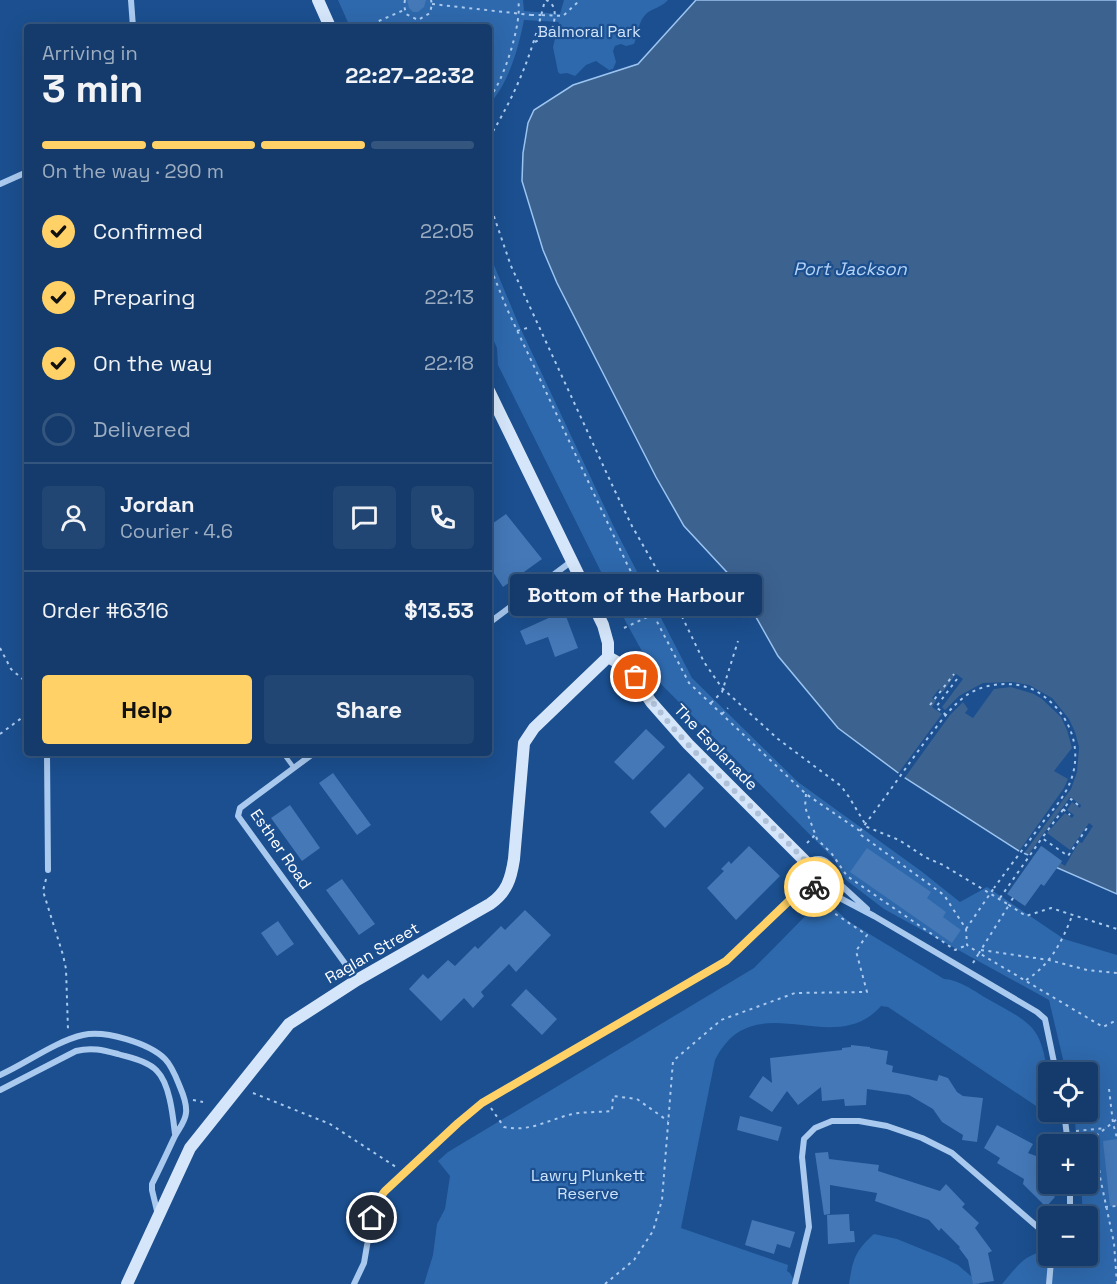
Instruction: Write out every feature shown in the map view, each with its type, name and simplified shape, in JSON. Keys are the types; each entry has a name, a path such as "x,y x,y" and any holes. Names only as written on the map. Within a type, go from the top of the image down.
{"street":[{"path":"131,0 133,24"},
{"path":"318,0 329,24"},
{"path":"0,184 24,173"},
{"path":"492,397 603,625 608,644 608,657"},
{"path":"492,621 572,561"},
{"name":"The Esplanade","path":"608,657 628,668 651,702 688,744 808,864"},
{"name":"Raglan Street","path":"127,1284 190,1148 279,1035 302,1015 357,980 490,904 504,892 511,878 514,859 524,743 534,728 608,657"},
{"path":"47,756 48,870"},
{"name":"Esther Road","path":"310,756 240,808 238,816 357,980"},
{"path":"354,1284 364,1263 374,1205 385,1191 458,1123 487,1101 726,961 793,897 808,864 816,860 824,861 831,868 831,876 827,884 793,897"},
{"path":"831,876 874,916"},
{"path":"804,877 810,885 874,916 1037,1012 1045,1019 1054,1062"},
{"path":"0,1075 39,1054 83,1035 95,1034 123,1038 148,1047 167,1060 187,1109 185,1121 175,1135 152,1184 158,1217"},
{"path":"0,1090 76,1052 88,1048 110,1052 145,1062 159,1072 172,1111 175,1135"},
{"path":"795,1284 809,1227 802,1157 804,1139 815,1128 832,1121 859,1121 887,1126 922,1138 952,1153 1038,1227"},
{"path":"1049,1284 1052,1266"}],"lane":[{"path":"285,756 294,768"}],"path":[{"path":"405,0 404,10 410,17 418,20 430,13 431,0"},
{"path":"492,95 502,79 520,15 518,0"},
{"path":"492,132 522,77 535,42 545,0 552,3 555,16 550,34 535,42"},
{"path":"432,4 520,15 563,16 580,0"},
{"path":"372,24 404,10"},
{"path":"492,211 511,266 614,489 632,526 672,596 704,662 723,689 778,739 841,786 867,827 899,840 1000,898 1026,916 1051,908 1117,929"},
{"path":"492,271 627,564 689,683 806,794 856,831 860,831"},
{"path":"518,331 527,327"},
{"path":"624,628 662,610"},
{"path":"711,703 723,689 738,641"},
{"path":"0,648 11,669 24,680"},
{"path":"930,705 954,674"},
{"path":"946,715 936,707 957,679"},
{"path":"860,831 946,715 959,701 980,688 1014,685 1031,689 1055,704 1070,728 1075,747 1075,762 1067,790 966,929"},
{"path":"937,696 942,699"},
{"path":"722,714 728,708"},
{"path":"0,734 24,716"},
{"path":"806,794 805,807 815,835 847,876 955,950 967,945 980,951 1103,1027 1117,1020"},
{"path":"1000,898 1071,799 1078,805"},
{"path":"1063,809 1070,815"},
{"path":"1042,838 1068,856 1089,825"},
{"path":"860,831 861,835 944,895 966,929 967,945"},
{"path":"807,843 815,835"},
{"path":"1056,857 1060,851"},
{"path":"48,870 43,891 66,969 68,1029"},
{"path":"605,1284 634,1260 653,1232 662,1200 673,1061 721,1020 795,993 867,992 856,951 867,935 827,910 808,894"},
{"path":"968,970 1013,898"},
{"path":"1026,981 1039,972 1049,960 1065,933 1072,915"},
{"path":"980,951 1049,960 1087,970 1117,973"},
{"path":"1109,1089 1117,1138"},
{"path":"253,1093 330,1124 396,1167"},
{"path":"487,1101 504,1127 513,1129 535,1128 554,1119 579,1113 612,1111 613,1096 637,1099 668,1121"},
{"path":"193,1100 203,1102"},
{"path":"1117,1119 1096,1136 1106,1207 1114,1243 1117,1284"},
{"path":"1078,1131 1106,1128"},
{"path":"1106,1207 1117,1206"}],"green space":[{"name":"Balmoral Park","path":"338,0 523,0 524,11 560,14 564,0 668,0 644,16 634,44 615,46 613,51 616,62 613,69 609,70 596,61 586,65 575,76 558,72 553,47 559,22 524,20 516,53 507,76 492,101 492,24 349,24"},
{"path":"492,260 518,323 614,527 692,678 798,782 960,902 987,887 1064,939 1117,955 1117,1284 1002,1284 1022,1262 1038,1253 1038,1266 1098,1266 1098,1206 1082,1206 1082,1194 1098,1194 1098,1134 1076,1134 1075,1122 1098,1122 1098,1062 1064,1062 1049,1000 884,909 846,880 834,859 659,682 627,624 498,365 497,348 492,337"},
{"name":"Lawry Plunkett Reserve","path":"823,898 848,921 944,979 966,986 1028,1024 1038,1037 1045,1057 1045,1062 1038,1062 1038,1107 888,1007 881,1006 862,1021 840,1027 772,1023 751,1026 731,1038 715,1060 681,1228 788,1265 787,1271 796,1284 424,1284 433,1255 437,1224 445,1209 450,1176 438,1161 448,1152 754,968"},
{"path":"874,1234 897,1239 944,1258 958,1265 980,1284 849,1284 856,1256"}],"water":[{"name":"Port Jackson","path":"696,0 1117,0 1117,894 1019,851 905,778 838,728 778,656 736,582 684,526 656,477 557,283 543,250 522,181 523,153 528,123 534,110 573,85 638,64"}],"pier":[{"path":"956,674 963,679 942,707 945,710 959,696 983,683 1012,682 1029,685 1052,698 1069,719 1075,732 1079,747 1077,772 1071,789 1022,856 1017,854 1064,788 1068,779 1054,771 1072,748 1061,717 1042,699 1011,687 994,689 973,718 965,713 968,709 963,702 950,715 903,780 897,775 942,714 932,707 936,701 932,698 939,689 943,692"},
{"path":"1070,797 1081,805 1080,808 1072,802 1067,810 1074,815 1072,818 1065,813 1047,833 1070,850 1089,823 1093,826 1082,843 1079,842 1065,866 1061,863 1062,861 1042,846 1031,860 1026,858"}],"building":[{"path":"407,0 426,0 424,7 418,12 413,12"},
{"path":"506,514 542,559 503,587 492,570 492,524"},
{"path":"564,611 578,648 555,657 548,637 526,645 520,631"},
{"path":"646,729 665,747 633,780 614,762"},
{"path":"333,773 371,825 357,835 319,783"},
{"path":"689,773 704,788 665,828 650,812"},
{"path":"290,805 320,848 302,861 271,818"},
{"path":"749,846 780,876 736,920 707,888 724,871 721,869 729,861 731,864"},
{"path":"1041,846 1062,861 1044,886 1041,884 1025,906 1007,894"},
{"path":"867,848 931,892 927,898 946,912 943,917 961,930 952,943 850,872"},
{"path":"342,879 375,924 359,935 326,890"},
{"path":"525,910 551,935 516,972 509,964 481,992 484,996 473,1008 464,998 441,1021 409,989 423,974 428,979 448,960 455,966 475,946 478,949 501,926 505,930"},
{"path":"278,921 294,944 277,956 261,933"},
{"path":"526,989 557,1019 542,1035 511,1005"},
{"path":"851,1045 888,1051 886,1064 893,1066 892,1072 937,1081 939,1075 948,1078 957,1092 963,1096 983,1098 977,1142 962,1140 963,1135 942,1122 933,1109 909,1095 867,1089 866,1105 845,1106 844,1099 822,1101 821,1087 798,1105 787,1091 772,1112 749,1097 763,1076 772,1083 770,1058 842,1050"},
{"path":"740,1116 782,1127 778,1141 737,1130"},
{"path":"997,1125 1033,1144 1028,1153 1038,1157 1038,1194 1052,1194 1055,1197 1045,1206 1023,1184 1024,1179 997,1163 1000,1158 984,1148"},
{"path":"1117,1139 1117,1206 1110,1206 1103,1141"},
{"path":"828,1152 829,1159 879,1165 878,1171 940,1191 946,1184 965,1204 962,1207 979,1223 975,1228 992,1251 988,1253 994,1281 973,1284 968,1260 960,1247 941,1228 939,1231 929,1220 875,1201 877,1193 830,1185 830,1214 824,1215 815,1153"},
{"path":"849,1214 850,1231 854,1231 855,1242 828,1244 827,1215"},
{"path":"752,1220 795,1232 790,1248 777,1244 774,1254 745,1245"}],"way so far":[{"path":"636,677 651,702 688,744 798,852 808,864 804,877 814,887"}],"place":[{"name":"Bottom of the Harbour","path":"636,677"}],"route":[{"path":"372,1218 374,1205 385,1191 482,1103 522,1082 726,961 793,897 814,887"}]}
